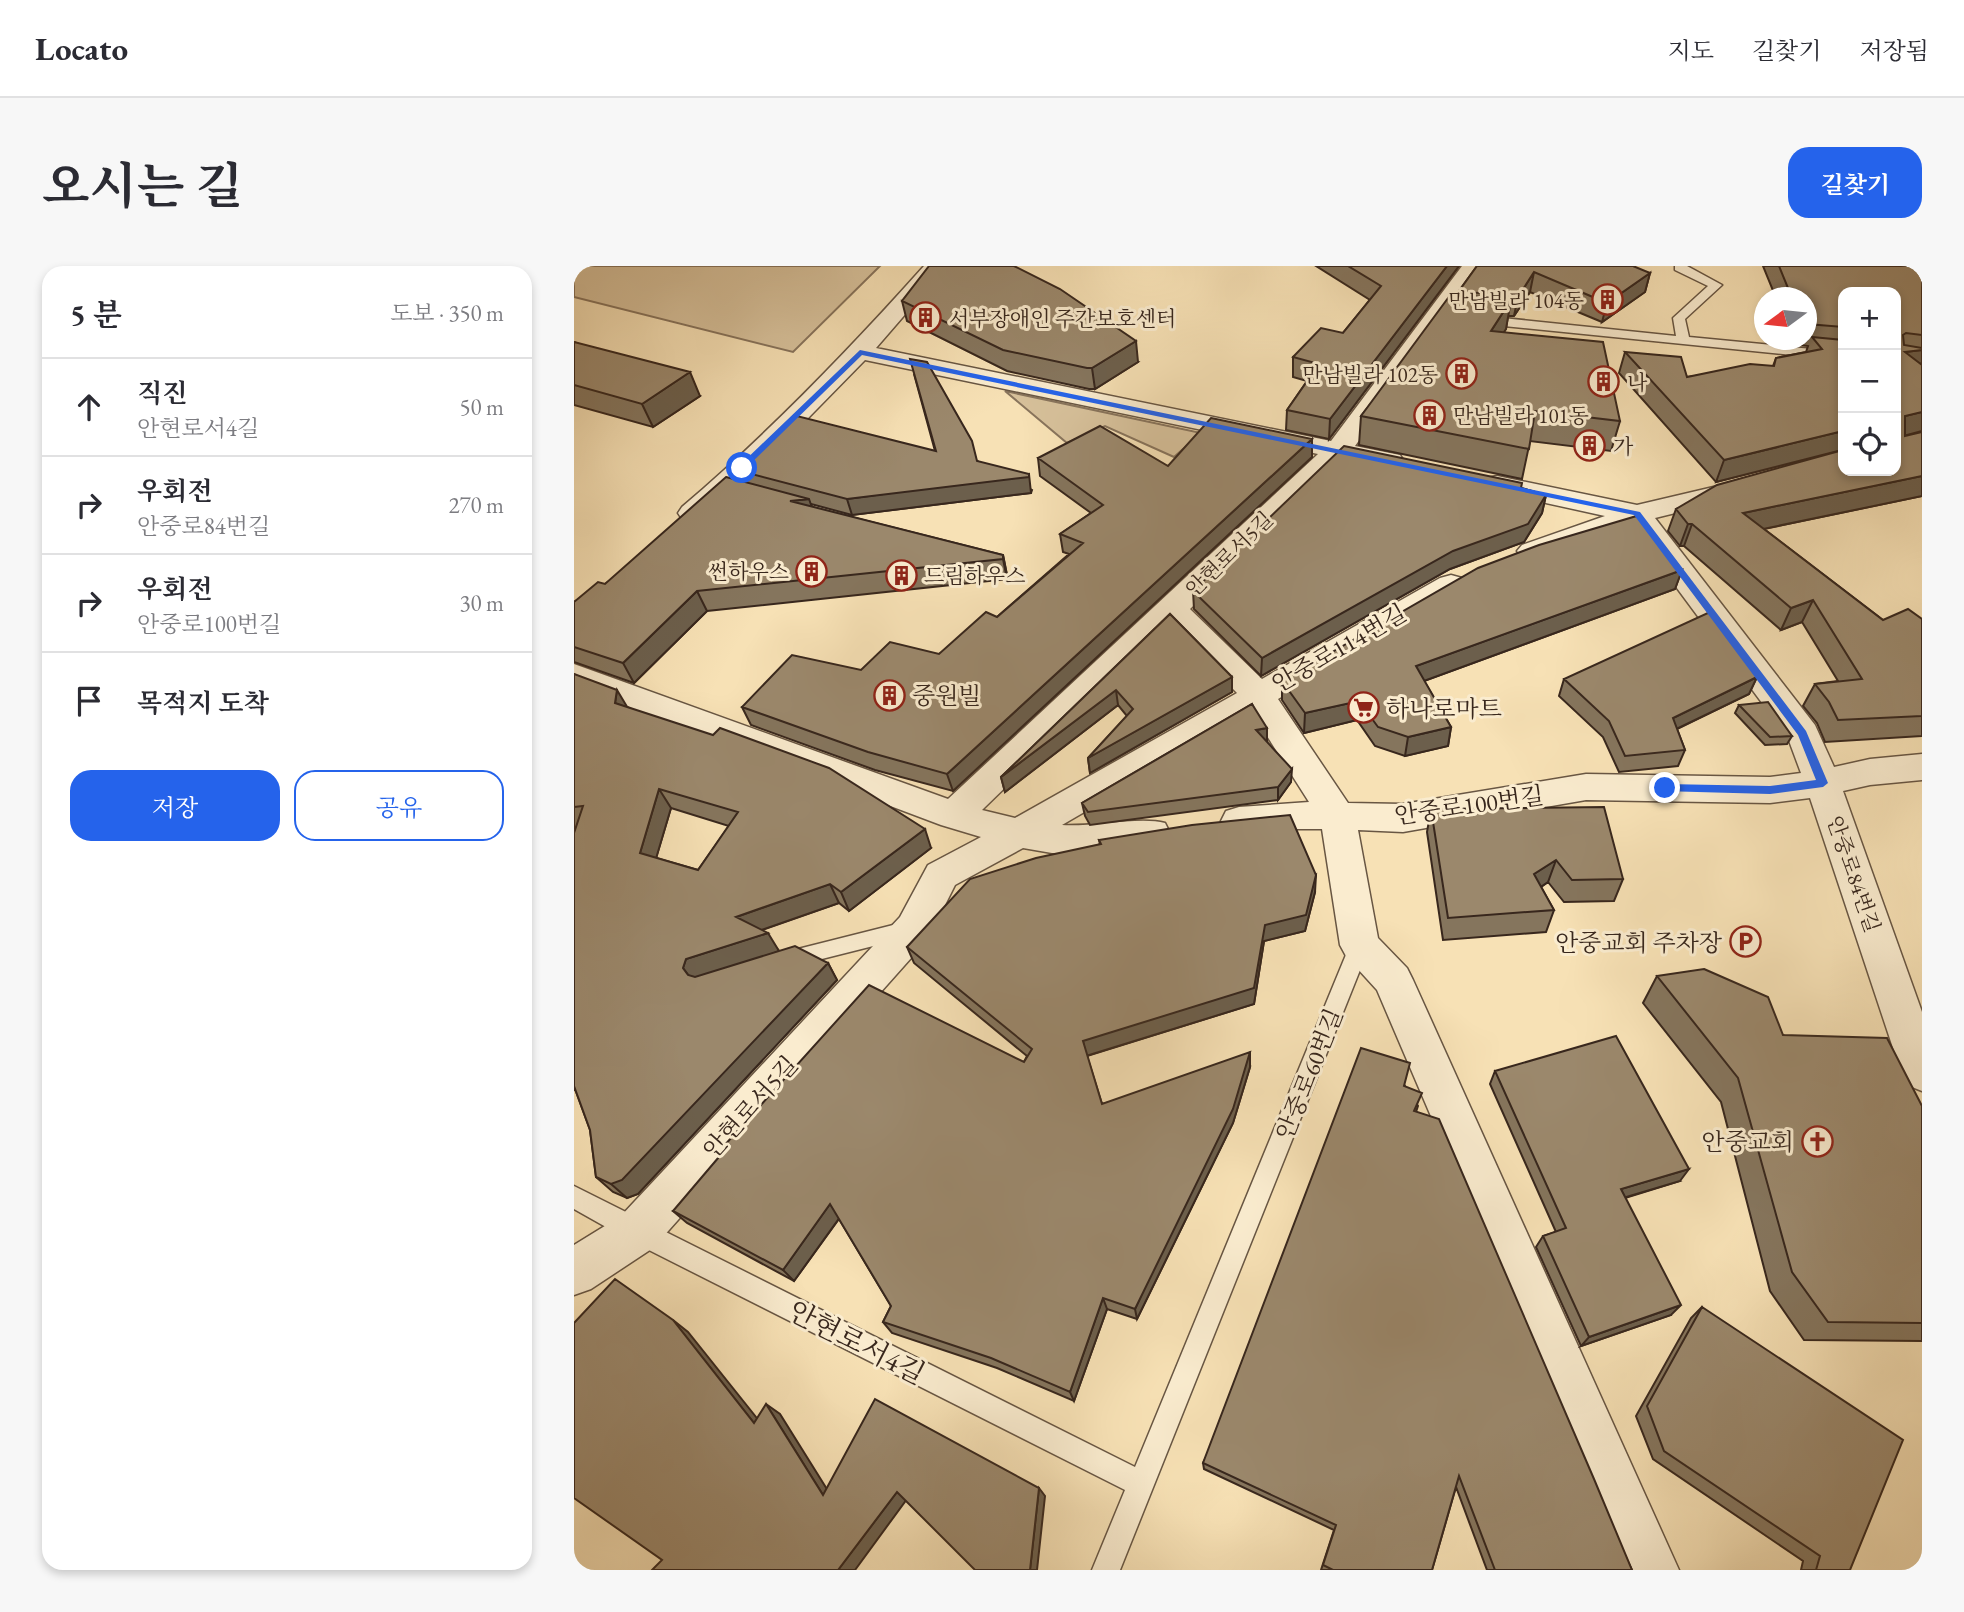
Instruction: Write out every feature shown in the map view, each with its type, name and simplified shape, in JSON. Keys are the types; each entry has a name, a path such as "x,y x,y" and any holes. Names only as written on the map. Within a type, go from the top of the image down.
{"street":[{"path":"669,532 729,489 860,352 936,266"},
{"name":"안현로서5길","path":"954,815 1338,450 1451,317 1474,266"},
{"path":"860,352 1417,467"},
{"path":"1469,478 1637,513"},
{"name":"안중로114번길","path":"914,928 941,875 1487,568 1637,513 1763,482"},
{"name":"안중로84번길","path":"1637,513 1803,734 1823,783 1922,1073"},
{"path":"1172,609 1258,695 1338,817 1360,945 1392,980 1652,1570"},
{"path":"574,675 954,815"},
{"name":"안중로100번길","path":"954,815 1016,835 1061,842 1114,840 1193,826 1293,815 1403,818 1586,787 1770,790 1823,783 1870,772 1922,767"},
{"name":"안현로서5길","path":"574,1272 636,1232 914,928"}],"lane":[{"path":"1681,266 1679,268 1716,285 1679,318 1683,338"},
{"path":"1451,317 1838,355"},
{"path":"770,965 914,928"},
{"name":"안중로60번길","path":"1106,1570 1360,945"},
{"name":"안현로서4길","path":"574,1197 636,1232 1141,1484"}],"shaded area":[{"path":"574,266 880,266 793,352 574,297"},
{"path":"1005,391 1201,433 1174,457 1105,426 1067,443"}],"building":[{"path":"929,266 1014,266 1060,289 1136,341 1092,368 1003,350 902,301"},
{"path":"1348,266 1447,266 1330,419 1287,410 1319,364 1293,357 1321,328 1343,333 1381,286"},
{"path":"1477,266 1633,266 1650,273 1607,303 1534,272 1518,297 1459,291"},
{"path":"1779,266 1922,266 1922,335 1903,335 1904,345 1922,348 1905,352 1922,365 1922,412 1905,416 1905,436 1922,432 1922,476 1743,513 1883,620 1908,609 1922,619 1922,716 1838,720 1829,702 1815,684 1862,679 1813,600 1791,608 1692,524 1688,524 1676,509 1717,485 1838,451 1838,476 1901,476 1901,287 1838,287 1838,327 1817,325 1817,287 1788,287"},
{"path":"1451,294 1511,300 1491,331 1603,342 1620,421 1535,411 1529,449 1361,416"},
{"path":"1817,337 1838,340 1838,432 1724,460 1625,352 1681,357 1687,377 1750,364 1774,366 1776,358 1822,349 1817,343"},
{"path":"574,342 690,372 642,404 574,385"},
{"path":"910,359 927,362 972,441 977,461 1029,474 1029,477 847,499 740,471 742,469 739,468 797,416 936,451"},
{"path":"1211,418 1312,439 947,774 868,752 742,707 792,655 861,670 890,642 939,654 986,612 997,617 1083,543 1060,534 1103,505 1038,458 1100,426 1168,466"},
{"path":"1344,446 1522,483 1521,488 1546,495 1528,524 1453,551 1262,658 1193,591"},
{"path":"726,477 809,499 790,501 1003,555 1003,559 697,591 623,663 574,647 574,602 598,582 605,584"},
{"path":"1640,515 1682,570 1416,666 1451,727 1408,737 1378,727 1359,701 1305,713 1282,681 1478,568 1539,545"},
{"path":"1710,612 1757,677 1673,718 1685,750 1625,756 1609,721 1564,679"},
{"path":"1170,614 1232,677 1088,758 1133,709 1116,690 1001,777"},
{"path":"574,674 617,690 615,703 713,735 720,728 829,768 925,829 841,892 830,884 736,917 768,933 686,959 683,968 688,975 695,977 795,946 828,963 622,1180 611,1184 596,1177 590,1130 574,1086 574,833 583,806 574,807","holes":["659,789 738,812 698,870 640,853"]},
{"path":"1768,702 1792,736 1770,737 1739,705"},
{"path":"1252,704 1267,728 1256,730 1292,769 1278,787 1088,812 1082,803"},
{"path":"1604,807 1623,879 1572,880 1556,860 1534,874 1554,910 1448,918 1431,809"},
{"path":"1290,815 1316,875 1306,915 1265,925 1254,988 1083,1041 1102,1104 1250,1052 1233,1109 1135,1309 1103,1298 1070,1392 991,1358 883,1322 891,1306 830,1204 783,1270 673,1211 730,1144 723,1147 869,985 1024,1062 1032,1049 907,947 970,879 1036,858 1101,844 1099,840 1192,825"},
{"name":"안중교회","path":"1704,969 1768,997 1783,1035 1887,1038 1922,1106 1922,1323 1828,1322 1792,1272 1738,1078 1657,976"},
{"path":"1616,1036 1689,1169 1621,1189 1681,1305 1589,1337 1543,1236 1566,1228 1495,1071"},
{"path":"1361,1048 1410,1063 1404,1086 1422,1093 1414,1111 1439,1119 1632,1570 1495,1570 1459,1476 1432,1570 1333,1570 1323,1565 1336,1525 1203,1463"},
{"path":"615,1279 673,1320 754,1423 766,1404 823,1495 875,1399 1039,1488 1030,1570 975,1570 897,1492 838,1570 652,1570 662,1560 574,1498 574,1323"},
{"path":"1702,1307 1903,1440 1850,1570 1816,1570 1820,1556 1664,1451 1647,1406"}],"place":[{"name":"만남빌라 104동","path":"1607,300"},
{"name":"서부장애인 주간보호센터","path":"926,318"},
{"name":"만남빌라 102동","path":"1461,374"},
{"name":"나","path":"1604,382"},
{"name":"만남빌라 101동","path":"1430,415"},
{"name":"가","path":"1590,446"},
{"name":"썬하우스","path":"812,571"},
{"name":"드림하우스","path":"901,575"},
{"name":"중원빌","path":"889,695"},
{"name":"하나로마트","path":"1363,708"},
{"name":"안중교회 주차장","path":"1745,942"},
{"name":"안중교회","path":"1817,1141"}],"route":[{"path":"742,468 860,352 1637,513 1803,734 1823,783 1770,790 1665,788"}]}
